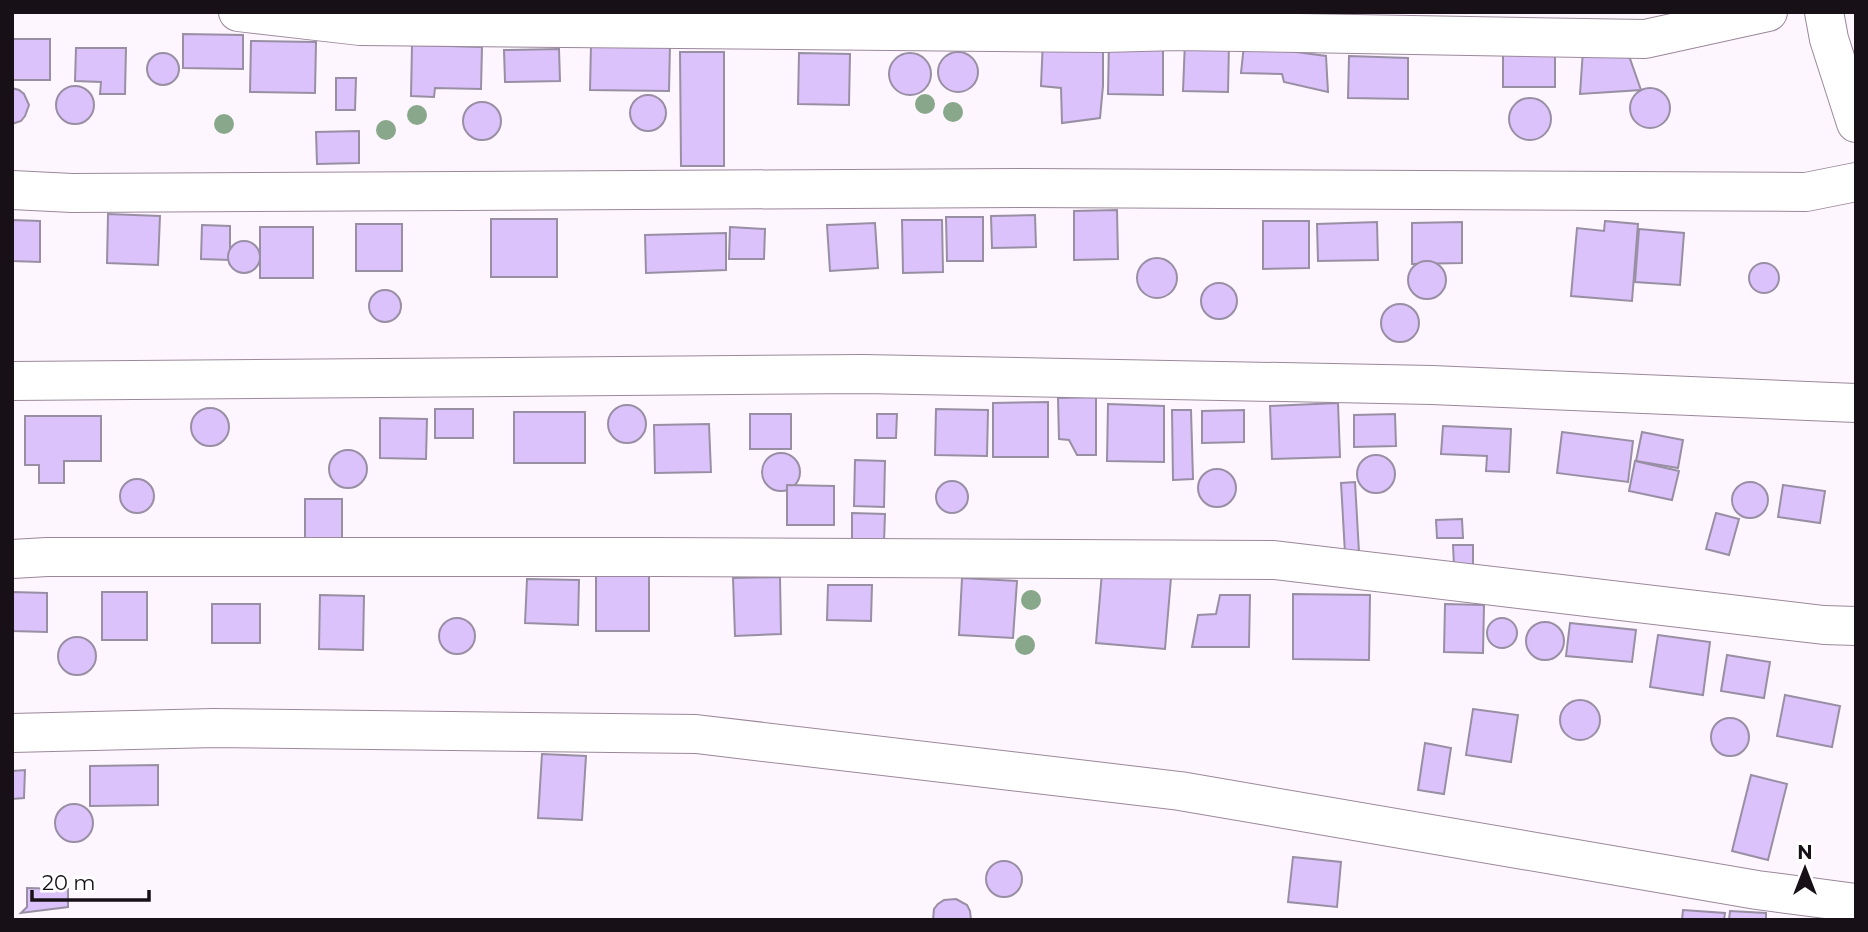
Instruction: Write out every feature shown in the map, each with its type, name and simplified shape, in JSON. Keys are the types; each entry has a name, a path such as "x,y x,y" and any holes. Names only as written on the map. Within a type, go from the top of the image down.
{"street":[{"path":"238,12 360,26 1090,33 1179,31 1646,39 1768,12"},
{"path":"1824,12 1829,39 1856,123"},
{"path":"12,190 72,193 997,188 1806,191 1856,182"},
{"path":"12,381 863,374 1432,385 1856,403"},
{"path":"12,559 669,557 1274,560 1810,623 1856,626"},
{"path":"12,733 214,728 696,734 1180,791 1757,890 1856,903"}],"building":[{"path":"183,34 243,35 243,69 183,68"},
{"path":"12,39 50,39 50,80 12,80"},
{"path":"1043,39 1103,40 1100,118 1062,123 1061,88 1041,86"},
{"path":"1109,39 1163,40 1163,95 1108,94"},
{"path":"251,41 316,42 315,93 250,92"},
{"path":"1185,41 1229,43 1228,92 1183,91"},
{"path":"591,44 670,45 669,91 590,90"},
{"path":"412,45 482,47 481,89 435,88 434,97 411,96"},
{"path":"1244,45 1326,56 1328,92 1284,82 1282,74 1241,73"},
{"path":"76,48 126,48 125,94 100,94 101,82 75,81"},
{"path":"1503,48 1555,48 1555,87 1503,87"},
{"path":"559,49 560,81 505,82 504,50"},
{"path":"1583,50 1629,56 1641,90 1580,94"},
{"path":"680,52 724,52 724,166 681,166"},
{"path":"958,52 966,53 972,58 977,64 977,80 972,86 966,91 958,92 950,91 944,86 939,80 938,72 939,64 944,58 950,53"},
{"path":"163,53 175,57 179,69 175,81 163,85 151,81 147,69 151,57"},
{"path":"799,53 850,54 849,105 798,104"},
{"path":"910,53 925,59 931,74 925,89 910,95 895,89 889,74 895,59"},
{"path":"1349,56 1408,58 1408,99 1348,98"},
{"path":"336,78 356,78 355,110 336,110"},
{"path":"75,86 89,91 94,105 89,119 75,124 61,119 56,105 61,91"},
{"path":"12,88 24,94 29,105 21,121 12,124"},
{"path":"1650,88 1664,94 1670,108 1664,122 1650,128 1636,122 1630,108 1636,94"},
{"path":"648,95 661,100 666,113 661,126 648,131 635,126 630,113 635,100"},
{"path":"1530,98 1545,104 1551,119 1545,134 1530,140 1515,134 1509,119 1515,104"},
{"path":"482,102 495,108 501,121 495,134 482,140 469,134 463,121 469,108"},
{"path":"359,131 359,163 317,164 316,132"},
{"path":"1117,210 1118,259 1074,260 1074,211"},
{"path":"108,214 160,216 158,265 107,263"},
{"path":"1035,215 1036,247 992,248 991,216"},
{"path":"946,217 983,217 983,261 947,261"},
{"path":"491,219 557,219 557,277 491,277"},
{"path":"12,220 40,221 40,262 12,261"},
{"path":"902,220 942,220 943,272 903,273"},
{"path":"1263,221 1309,221 1309,268 1263,269"},
{"path":"1605,221 1638,224 1632,301 1571,296 1577,228 1604,231"},
{"path":"1377,222 1378,260 1318,261 1317,224"},
{"path":"1462,222 1462,263 1412,264 1412,223"},
{"path":"875,223 878,268 830,271 827,225"},
{"path":"356,224 402,224 402,271 356,271"},
{"path":"202,225 230,226 230,260 201,259"},
{"path":"260,227 313,227 313,278 260,278"},
{"path":"730,227 765,229 764,259 729,259"},
{"path":"1639,229 1684,233 1680,285 1635,282"},
{"path":"726,233 726,270 646,273 645,235"},
{"path":"244,241 256,245 260,257 256,269 244,273 232,269 228,257 232,245"},
{"path":"1157,258 1171,264 1177,278 1171,292 1157,298 1143,292 1137,278 1143,264"},
{"path":"1427,261 1440,267 1446,280 1440,293 1427,299 1414,293 1408,280 1414,267"},
{"path":"1764,263 1775,267 1779,278 1775,289 1764,293 1753,289 1749,278 1753,267"},
{"path":"1219,283 1232,288 1237,301 1232,314 1219,319 1206,314 1201,301 1206,288"},
{"path":"385,290 397,294 401,306 397,318 385,322 373,318 369,306 373,294"},
{"path":"1400,304 1414,309 1419,323 1414,337 1400,342 1386,337 1381,323 1386,309"},
{"path":"1096,397 1096,455 1077,455 1069,440 1059,439 1058,398"},
{"path":"1048,402 1048,457 993,457 993,403"},
{"path":"1338,403 1340,457 1272,459 1270,406"},
{"path":"1108,404 1164,406 1164,462 1107,461"},
{"path":"627,405 640,411 646,424 640,437 627,443 614,437 608,424 614,411"},
{"path":"210,408 223,414 229,427 223,440 210,446 197,440 191,427 197,414"},
{"path":"435,409 473,409 473,438 435,438"},
{"path":"936,409 988,410 987,456 935,455"},
{"path":"1172,410 1191,410 1193,479 1173,480"},
{"path":"1244,410 1244,442 1202,443 1202,411"},
{"path":"514,412 585,412 585,463 514,463"},
{"path":"750,414 791,414 791,449 750,449"},
{"path":"877,414 897,414 896,438 877,438"},
{"path":"1395,414 1396,446 1354,447 1354,415"},
{"path":"25,416 101,416 101,461 64,461 64,483 39,483 39,465 25,465"},
{"path":"380,418 427,419 426,459 380,458"},
{"path":"709,424 711,472 655,473 654,425"},
{"path":"1443,426 1511,429 1509,472 1486,471 1487,456 1441,454"},
{"path":"1562,432 1633,441 1628,482 1557,473"},
{"path":"1642,432 1683,440 1678,468 1636,461"},
{"path":"348,450 361,456 367,469 361,482 348,488 335,482 329,469 335,456"},
{"path":"781,453 794,459 800,472 794,485 781,491 768,485 762,472 768,459"},
{"path":"1376,455 1389,461 1395,474 1389,487 1376,493 1363,487 1357,474 1363,461"},
{"path":"855,460 885,461 884,507 854,506"},
{"path":"1635,461 1679,471 1672,500 1629,491"},
{"path":"1217,469 1230,475 1236,488 1230,501 1217,507 1204,501 1198,488 1204,475"},
{"path":"137,479 149,484 154,496 149,508 137,513 125,508 120,496 125,484"},
{"path":"952,481 963,486 968,497 963,508 952,513 941,508 936,497 941,486"},
{"path":"1355,482 1359,552 1345,553 1341,483"},
{"path":"1750,482 1763,487 1768,500 1763,513 1750,518 1737,513 1732,500 1737,487"},
{"path":"787,485 834,486 834,525 787,525"},
{"path":"1783,485 1825,491 1820,523 1778,517"},
{"path":"305,499 342,499 342,545 305,545"},
{"path":"852,513 885,514 884,542 852,541"},
{"path":"1716,513 1739,519 1729,555 1706,549"},
{"path":"1462,519 1463,538 1437,538 1436,520"},
{"path":"1453,545 1473,545 1473,566 1454,566"},
{"path":"1102,572 1171,578 1165,649 1096,643"},
{"path":"596,575 649,575 649,631 596,631"},
{"path":"780,577 781,634 735,636 733,578"},
{"path":"962,578 1017,581 1013,638 959,635"},
{"path":"527,579 579,580 578,625 525,623"},
{"path":"828,585 872,585 871,621 827,620"},
{"path":"12,592 47,593 47,632 12,631"},
{"path":"102,592 147,592 147,640 102,640"},
{"path":"1293,594 1370,595 1369,660 1293,659"},
{"path":"320,595 364,596 363,650 319,649"},
{"path":"1220,595 1250,595 1249,647 1192,647 1198,615 1216,614"},
{"path":"212,604 260,604 260,643 212,643"},
{"path":"1445,604 1484,605 1483,653 1444,652"},
{"path":"457,618 470,623 475,636 470,649 457,654 444,649 439,636 444,623"},
{"path":"1502,618 1513,622 1517,633 1513,644 1502,648 1491,644 1487,633 1491,622"},
{"path":"1545,622 1558,628 1564,641 1558,654 1545,660 1532,654 1526,641 1532,628"},
{"path":"1570,623 1636,630 1632,662 1566,656"},
{"path":"1658,635 1710,642 1703,695 1650,687"},
{"path":"77,637 90,643 96,656 90,669 77,675 64,669 58,656 64,643"},
{"path":"1727,655 1770,662 1764,698 1721,691"},
{"path":"1785,695 1840,706 1832,747 1777,736"},
{"path":"1580,700 1594,706 1600,720 1594,734 1580,740 1566,734 1560,720 1566,706"},
{"path":"1473,709 1518,715 1511,762 1466,755"},
{"path":"1730,718 1743,724 1749,737 1743,750 1730,756 1717,750 1711,737 1717,724"},
{"path":"1425,743 1451,748 1444,794 1418,790"},
{"path":"542,754 586,756 582,820 538,818"},
{"path":"158,765 158,805 90,806 90,766"},
{"path":"25,770 24,798 12,799 12,771"},
{"path":"1751,775 1787,784 1768,860 1732,851"},
{"path":"74,804 87,810 93,823 87,836 74,842 61,836 55,823 61,810"},
{"path":"1293,857 1341,862 1337,907 1288,902"},
{"path":"1004,861 1017,866 1022,879 1017,892 1004,897 991,892 986,879 991,866"},
{"path":"27,888 68,889 68,907 21,913 27,907"},
{"path":"956,899 967,905 971,920 933,920 934,909 938,904 944,900"},
{"path":"1683,910 1725,913 1724,920 1682,920"},
{"path":"1730,911 1766,913 1766,920 1729,920"}]}
